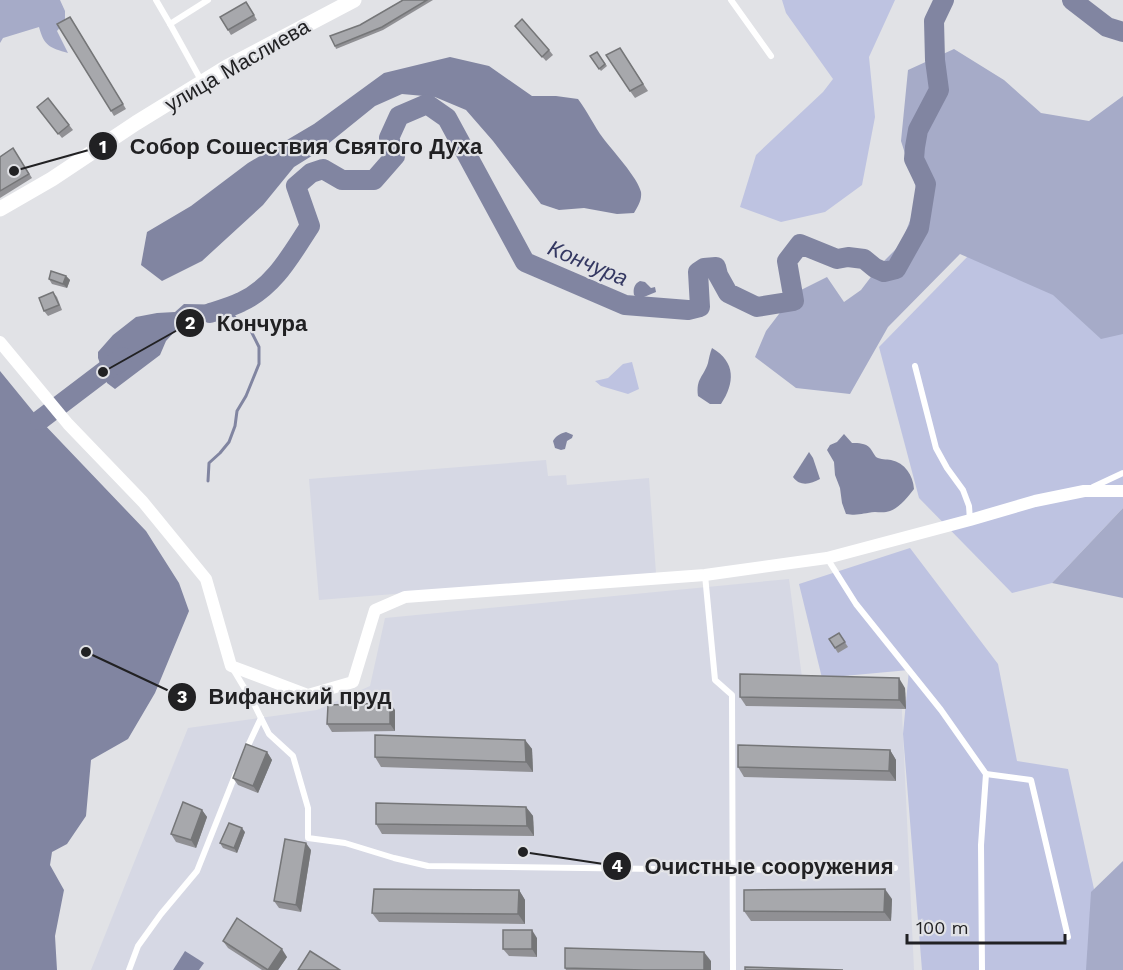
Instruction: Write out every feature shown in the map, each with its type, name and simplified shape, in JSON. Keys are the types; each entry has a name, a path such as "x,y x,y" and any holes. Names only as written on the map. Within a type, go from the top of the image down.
{"street":[{"name":"улица Маслиева","path":"0,209 52,179 202,82 354,0"},
{"path":"0,342 68,424 143,502 206,579 231,666 308,695 353,682 375,610 405,597 705,575 827,558 1035,501 1084,491 1123,491"}],"lane":[{"path":"156,0 202,82"},
{"path":"170,24 208,0"},
{"path":"731,0 771,56"},
{"path":"915,366 936,448 963,490 969,506 970,520"},
{"path":"1084,491 1123,473"},
{"path":"827,558 856,604 941,710 987,774 981,846 982,970"},
{"path":"705,575 715,680 732,695 733,970"},
{"path":"231,666 269,734 293,756 308,808 308,838 345,843 428,866 733,870 895,868"},
{"path":"243,757 261,718"},
{"path":"129,970 138,946 161,914 197,872 239,766"},
{"path":"987,774 1031,780 1068,937"}],"shaded area":[{"path":"0,0 60,0 65,11 65,22 57,31 68,53 49,45 43,38 39,27 3,38 0,43"},
{"path":"782,0 895,0 869,57 875,117 862,185 825,212 781,222 740,207 756,155 823,92 833,79 786,13"},
{"path":"954,49 1004,80 1041,113 1089,121 1123,96 1123,334 1101,339 1053,295 960,254 888,327 850,394 796,388 755,357 766,331 795,293 827,277 844,302 861,290 880,265 901,244 919,197 901,141 908,70"},
{"path":"450,57 489,66 532,96 578,99 639,186 641,198 634,213 617,214 584,208 559,210 541,204 466,110 435,97 402,94 375,106 318,152 294,167 263,205 202,261 162,281 141,265 147,232 191,206 248,163 314,124 384,73"},
{"path":"973,251 1123,286 1123,508 1052,583 1012,593 919,498 879,347"},
{"path":"640,281 645,282 651,288 655,287 656,292 639,299 634,295 634,291 635,285"},
{"path":"184,304 234,305 232,316 222,316 176,330 166,341 160,355 115,389 107,383 98,352 113,335 136,317 175,312"},
{"path":"712,348 726,360 731,373 729,388 721,404 710,404 698,396 699,382"},
{"path":"632,362 639,389 628,394 601,386 595,381 608,378 623,364"},
{"path":"0,371 40,420 146,531 179,583 189,611 155,693 128,739 91,760 86,816 67,844 52,852 50,865 64,890 55,936 57,970 0,970"},
{"path":"566,432 573,435 567,441 565,449 555,448 554,439"},
{"path":"844,434 852,443 868,446 876,457 896,462 907,470 914,489 897,507 886,512 846,514 835,475 834,462 827,450"},
{"path":"809,452 820,479 802,483 793,477"},
{"path":"546,460 548,476 566,475 567,485 649,478 656,573 319,600 309,479"},
{"path":"1123,508 1123,598 1052,583"},
{"path":"910,548 998,664 1017,761 1068,769 1094,889 1088,970 922,970 903,734 909,670 822,678 799,584"},
{"path":"789,579 803,685 901,691 914,970 91,970 188,728 317,710 370,686 385,618"},
{"path":"1123,861 1123,970 1086,970 1091,892"},
{"path":"185,951 204,963 199,970 173,970"}],"building":[{"path":"403,0 427,0 382,27 335,46 330,36 360,25"},
{"path":"246,2 254,15 228,30 220,17"},
{"path":"70,17 123,104 111,111 57,24"},
{"path":"522,19 549,50 542,57 515,26"},
{"path":"620,48 643,84 630,91 606,55"},
{"path":"597,52 605,64 599,69 590,56"},
{"path":"48,98 69,125 58,134 37,107"},
{"path":"13,148 29,174 0,191 0,157"},
{"path":"51,271 66,276 63,284 49,279"},
{"path":"53,292 59,305 44,311 39,298"},
{"path":"839,633 845,642 835,648 829,639"},
{"path":"740,674 899,678 899,700 740,697"},
{"path":"390,703 390,724 327,724 328,705"},
{"path":"375,735 525,740 526,762 375,757"},
{"path":"246,744 267,752 253,786 233,778"},
{"path":"738,745 890,750 889,771 738,767"},
{"path":"183,802 202,810 191,840 171,834"},
{"path":"376,803 526,807 527,826 376,824"},
{"path":"229,823 242,828 234,848 220,843"},
{"path":"285,839 306,843 296,905 274,901"},
{"path":"374,889 519,890 518,914 372,913"},
{"path":"885,889 884,912 744,911 744,890"},
{"path":"237,918 282,949 268,970 223,941"},
{"path":"503,930 532,930 532,949 503,949"},
{"path":"565,948 704,952 704,970 565,968"},
{"path":"310,951 340,970 298,970"},
{"path":"745,967 843,970 745,970"}],"waterway":[{"name":"Кончура","path":"210,313 253,296 289,259 310,226 296,186 311,173 323,169 342,180 374,180 395,156 389,138 399,116 427,104 447,118 525,262 625,305 688,310 700,307 698,272 704,268 716,267 728,293 757,307 794,301 787,261 800,244 837,259 848,257 864,259 884,272 896,269 919,228 926,184 914,159 915,147 918,130 939,90 935,60 934,21 944,0"},
{"name":"Кончура","path":"1072,0 1107,27 1123,32"},
{"path":"208,481 209,463 229,442 235,426 237,411 259,364 259,347 249,327 238,321 232,314"},
{"name":"Кончура","path":"40,420 123,357"}],"place":[{"name":"Собор Сошествия Святого Духа","path":"14,171"},
{"name":"Кончура","path":"103,372"},
{"name":"Вифанский пруд","path":"86,652"},
{"name":"Очистные сооружения","path":"523,852"}]}
